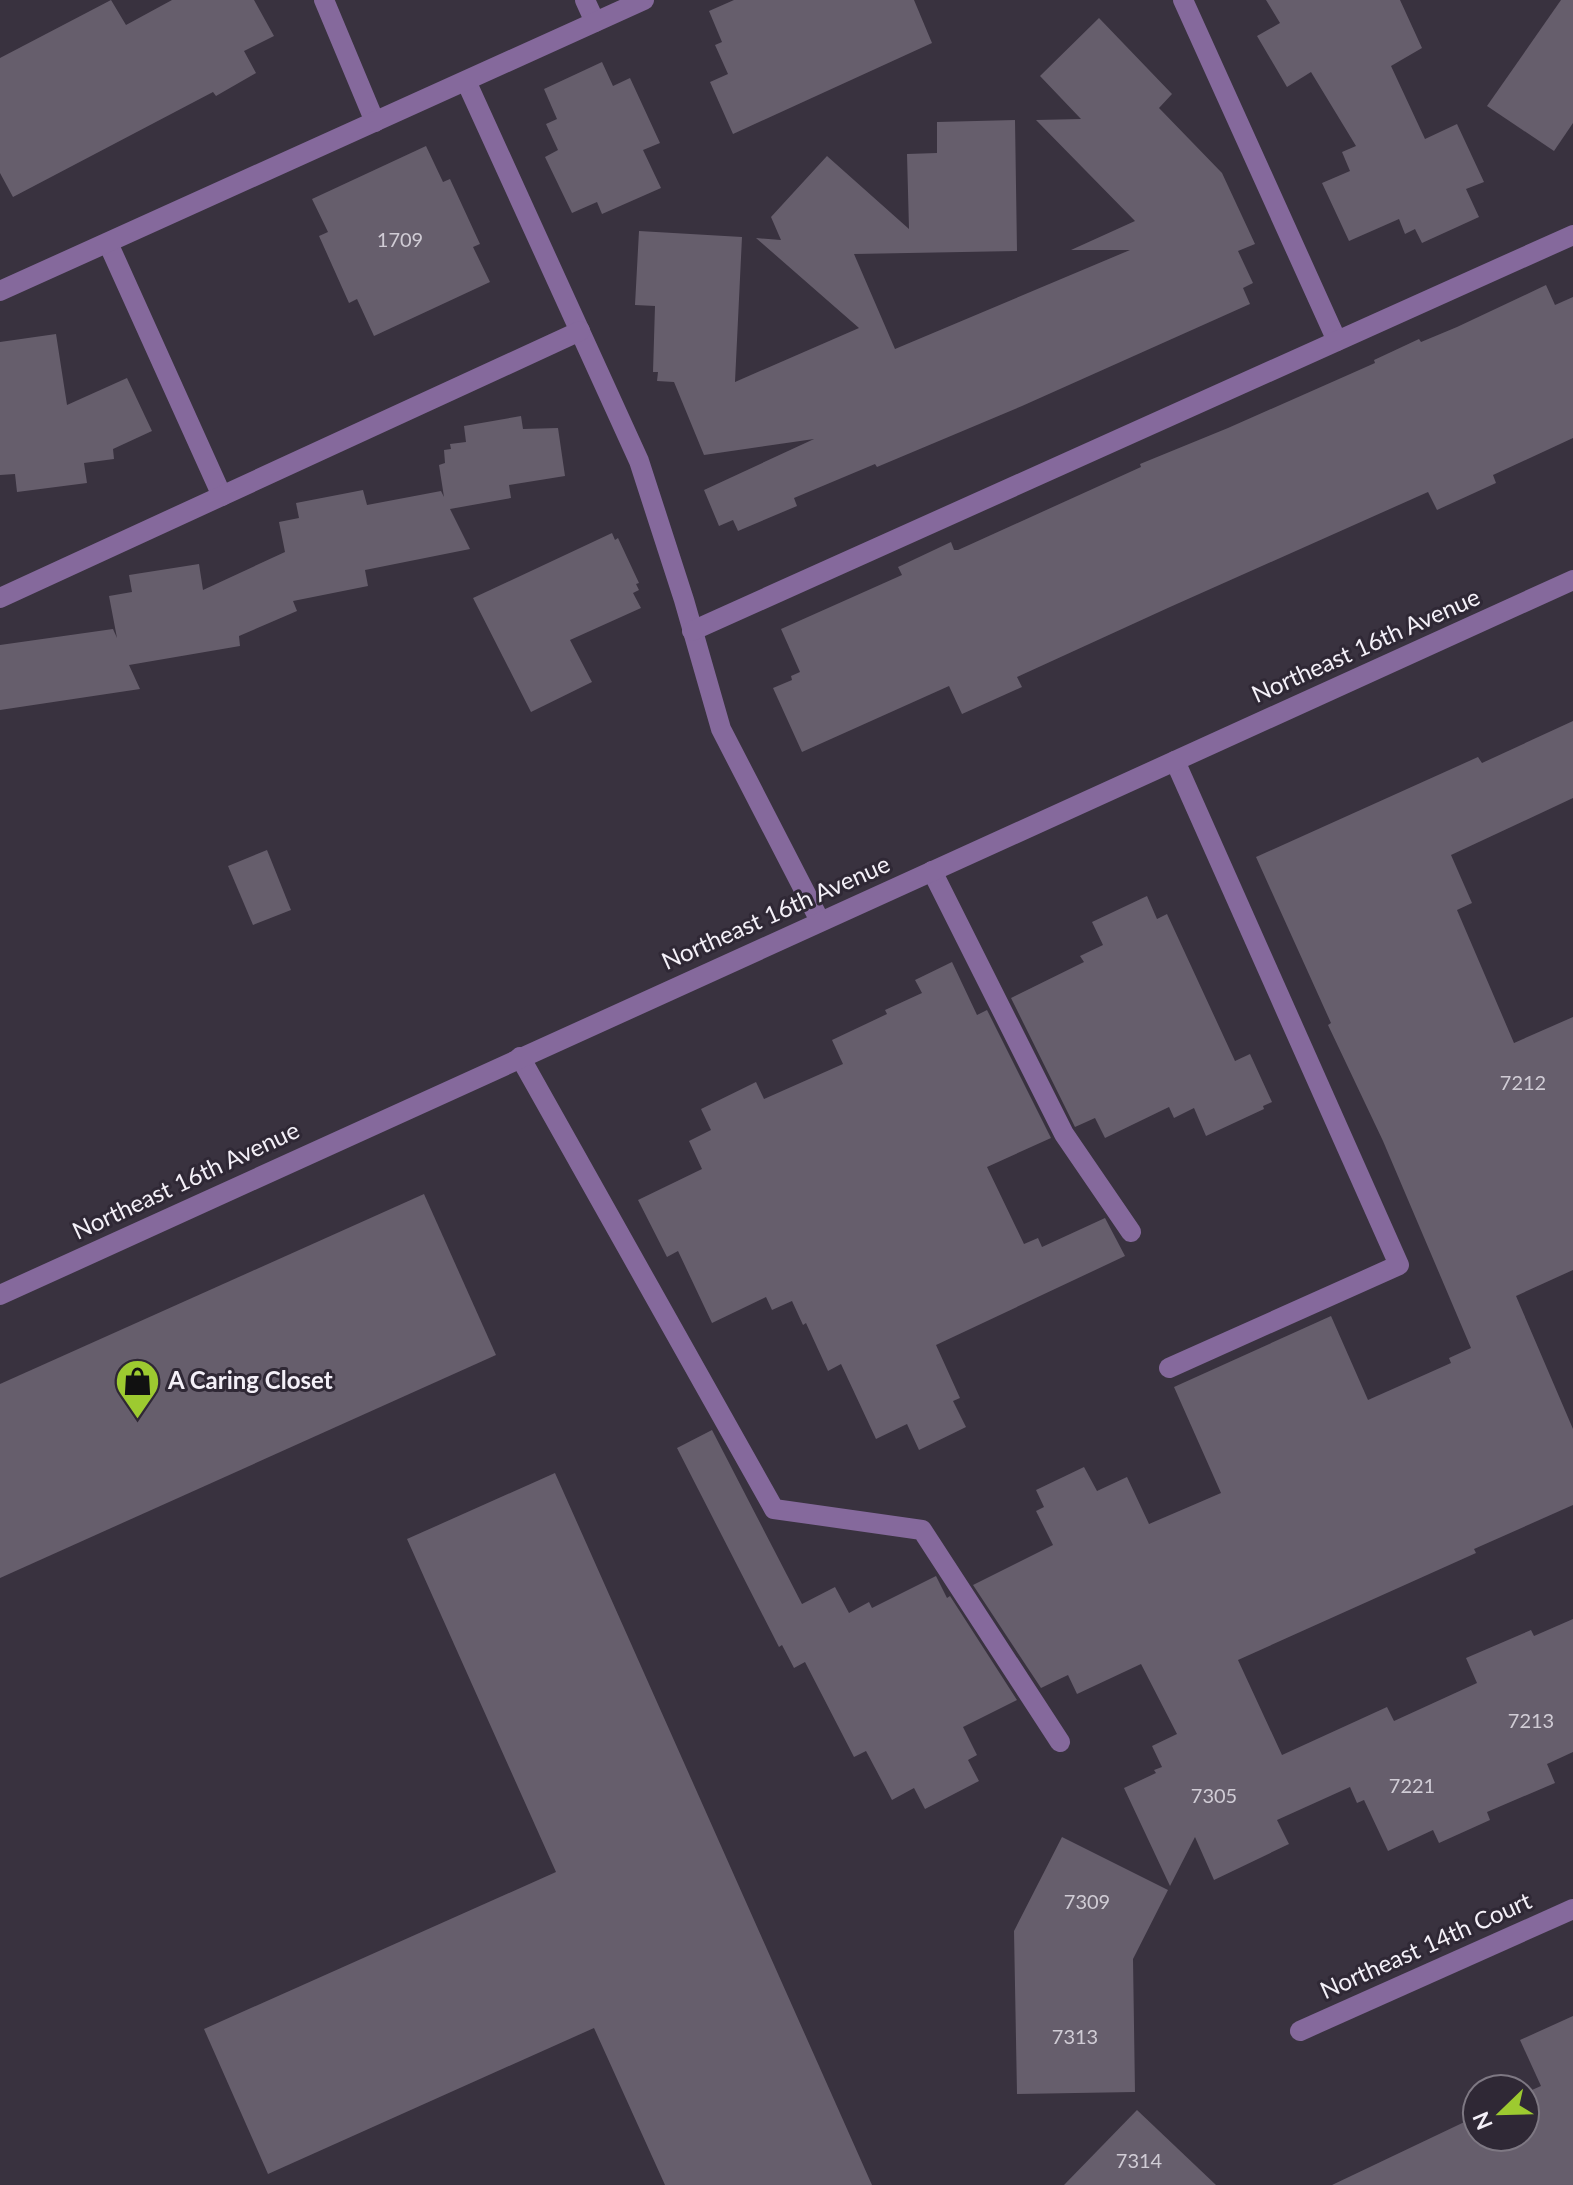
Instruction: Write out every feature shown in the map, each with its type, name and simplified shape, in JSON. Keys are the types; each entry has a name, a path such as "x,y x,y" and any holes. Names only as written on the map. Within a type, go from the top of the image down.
{"street":[{"path":"324,0 375,122"},
{"path":"585,0 595,22"},
{"path":"0,291 644,0"},
{"path":"1183,0 1337,341"},
{"path":"466,81 639,461 721,729 820,921"},
{"path":"692,631 1573,235"},
{"path":"108,243 222,496"},
{"path":"0,598 580,331"},
{"name":"Northeast 16th Avenue","path":"0,1295 1573,580"},
{"path":"1169,1368 1399,1265 1175,761"},
{"path":"932,871 1064,1134 1131,1232"},
{"path":"520,1057 774,1509 922,1530 1060,1742"},
{"name":"Northeast 14th Court","path":"1300,2031 1573,1909"}],"building":[{"path":"111,0 126,25 172,0 254,0 274,36 244,51 256,73 216,96 213,92 13,197 0,173 0,58"},
{"path":"734,0 914,0 932,43 733,134 710,82 728,74 715,45 722,42 709,11"},
{"path":"1266,0 1400,0 1422,48 1391,66 1425,139 1457,124 1484,182 1466,189 1479,217 1422,243 1415,229 1405,234 1399,219 1349,241 1322,183 1350,171 1342,152 1356,146 1311,72 1287,87 1257,36 1280,23"},
{"path":"1561,0 1573,0 1573,123 1554,151 1487,106"},
{"path":"1099,18 1172,94 1159,108 1222,173 1255,244 1238,251 1253,283 1243,288 1250,304 1022,406 794,498 797,506 738,531 733,520 719,526 704,490 814,439 704,455 674,382 657,381 658,372 653,372 655,306 635,305 639,231 742,237 735,382 859,328 756,238 781,240 771,217 827,156 909,229 907,154 937,153 937,122 1015,120 1017,251 854,254 895,349 1130,250 1071,250 1135,221 1036,120 1081,119 1040,76"},
{"path":"602,62 613,86 630,78 660,143 643,150 661,188 602,214 597,202 572,213 545,157 558,150 546,124 557,119 544,89"},
{"path":"426,146 443,182 450,179 480,244 473,247 490,282 374,336 357,299 349,303 319,236 328,232 312,199"},
{"path":"1546,285 1555,305 1573,297 1573,438 1493,475 1496,483 1437,510 1428,492 1170,607 1017,677 1022,687 962,714 949,686 802,752 773,688 792,680 791,676 800,672 781,629 902,575 898,567 951,542 954,550 958,550 1141,467 1140,464 1228,428 1375,363 1374,360 1419,339 1421,342 1457,327"},
{"path":"56,334 67,405 127,378 152,431 113,449 114,459 84,463 87,483 17,492 15,474 0,475 0,342"},
{"path":"521,416 523,429 558,428 565,476 509,485 511,498 450,509 470,549 365,570 368,586 293,601 297,611 239,636 240,646 129,665 140,689 0,710 0,645 113,629 117,638 109,596 132,592 129,575 199,564 203,590 285,552 279,522 299,518 296,503 363,490 367,505 441,491 444,497 439,465 445,463 444,450 451,449 450,444 466,442 464,426"},
{"path":"612,533 615,540 618,538 639,583 636,584 639,590 633,593 641,608 570,640 592,682 531,712 473,598"},
{"path":"1573,721 1573,798 1451,855 1472,903 1457,910 1514,1043 1573,1017 1573,1270 1516,1296 1573,1429 1573,1505 1474,1549 1476,1553 1238,1660 1282,1755 1387,1707 1394,1721 1477,1683 1466,1658 1531,1630 1534,1636 1573,1619 1573,1752 1547,1764 1555,1783 1487,1812 1490,1820 1439,1843 1433,1830 1388,1851 1364,1800 1357,1803 1350,1787 1277,1820 1289,1844 1214,1880 1195,1837 1170,1886 1124,1788 1162,1767 1152,1746 1177,1734 1141,1664 1077,1694 1068,1675 1041,1688 973,1585 1053,1545 1036,1511 1044,1507 1036,1490 1084,1467 1097,1491 1127,1477 1149,1524 1221,1493 1174,1387 1331,1316 1368,1400 1451,1363 1449,1358 1471,1348 1383,1141 1328,1025 1331,1023 1256,857 1478,757 1482,763"},
{"path":"267,850 291,910 253,925 228,866"},
{"path":"1147,896 1157,919 1167,914 1235,1061 1250,1054 1272,1102 1263,1106 1264,1109 1206,1136 1194,1108 1174,1118 1169,1107 1105,1138 1095,1118 1075,1127 1011,998 1084,962 1080,956 1103,945 1092,922"},
{"path":"952,962 977,1015 987,1010 1051,1138 987,1167 1024,1244 1038,1238 1042,1247 1105,1218 1125,1256 936,1345 960,1398 953,1401 966,1427 919,1450 907,1424 876,1439 841,1364 828,1371 792,1301 772,1310 766,1297 712,1323 678,1251 667,1257 638,1200 702,1169 689,1141 711,1130 701,1109 756,1082 764,1099 843,1064 832,1040 887,1014 885,1010 922,993 915,980"},
{"path":"424,1194 496,1355 0,1578 0,1384"},
{"path":"712,1430 802,1604 835,1587 849,1613 869,1602 872,1608 936,1576 947,1598 950,1596 1017,1700 963,1727 977,1755 968,1760 979,1781 925,1809 914,1788 892,1800 866,1751 854,1757 805,1662 794,1668 782,1645 779,1647 677,1448"},
{"path":"555,1473 872,2185 665,2185 594,2028 268,2174 204,2029 556,1872 407,1539"},
{"path":"1062,1837 1168,1890 1133,1959 1135,2092 1017,2094 1014,1931"},
{"path":"1573,2016 1573,2185 1332,2185 1461,2124 1461,2153 1541,2153 1541,2073 1535,2073 1520,2040"},
{"path":"1137,2110 1216,2185 1064,2185"}],"place":[{"name":"A Caring Closet","path":"137,1420"}]}
